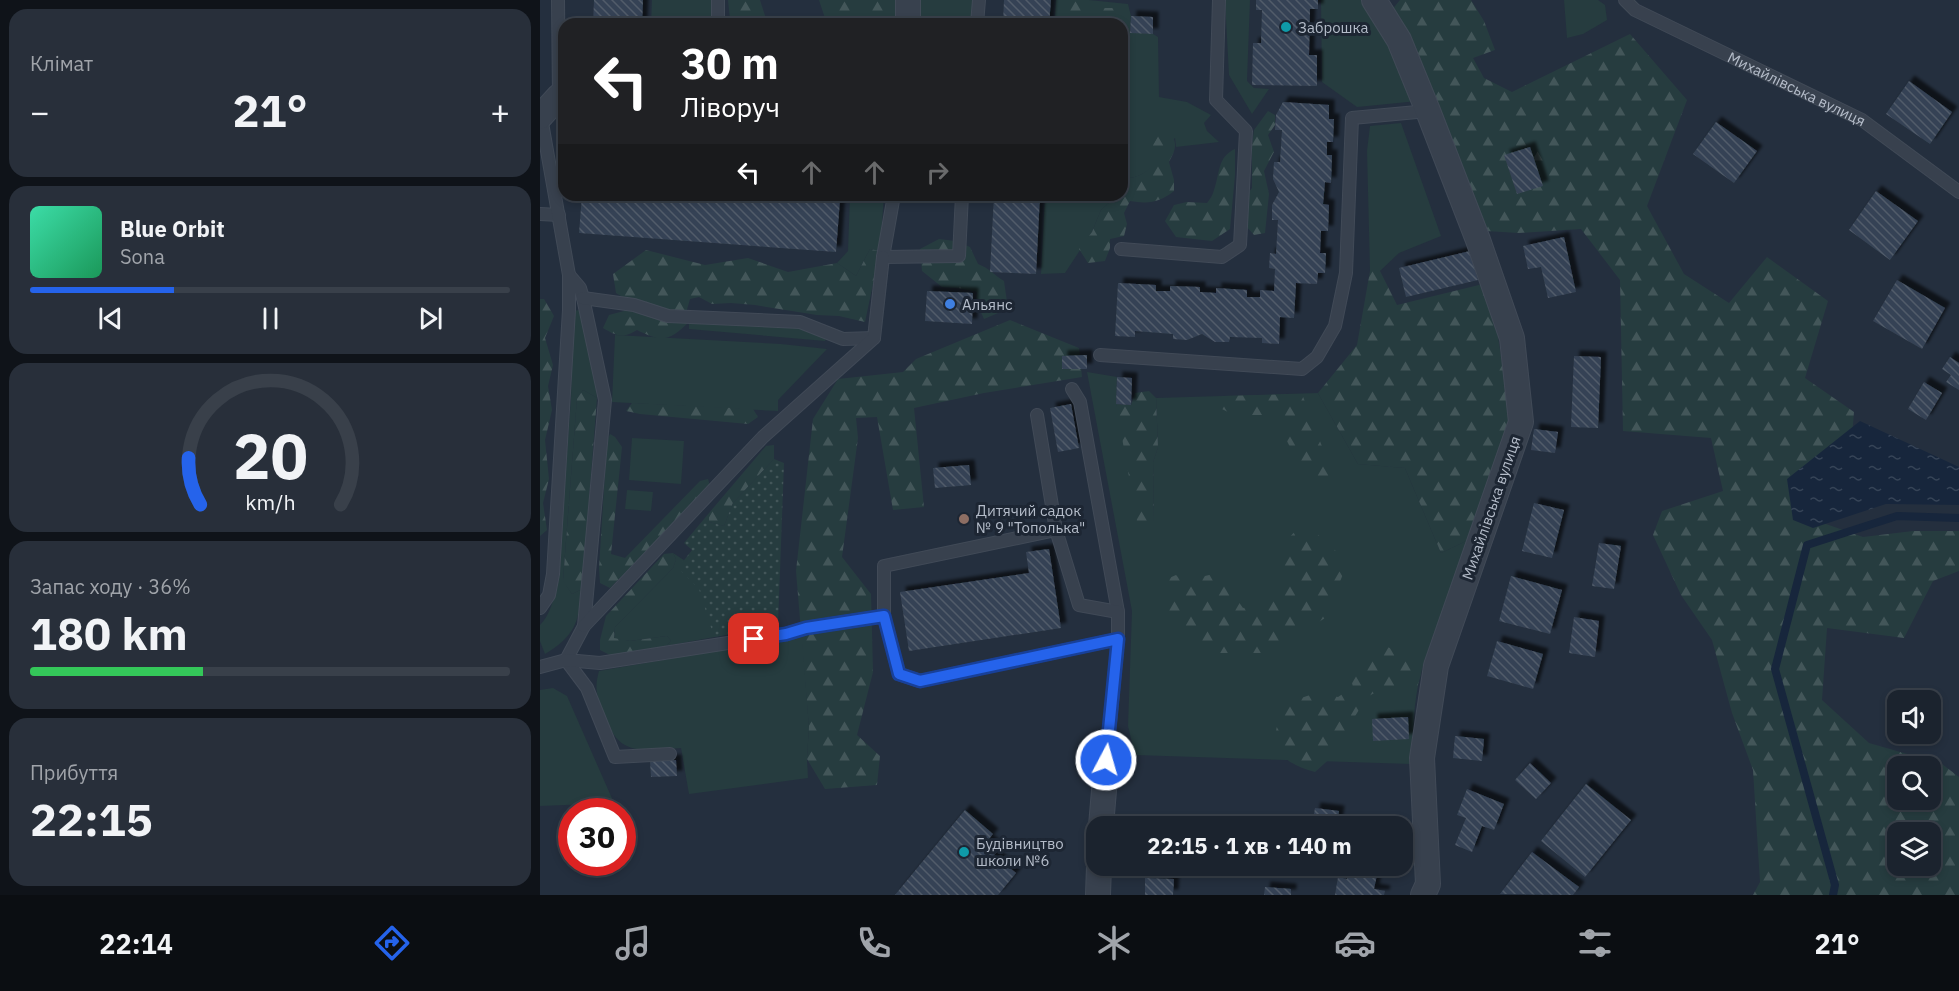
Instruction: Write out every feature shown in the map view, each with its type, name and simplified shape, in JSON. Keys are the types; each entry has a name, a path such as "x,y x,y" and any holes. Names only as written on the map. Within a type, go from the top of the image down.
{"street":[{"path":"908,0 908,18"},
{"name":"Михайлівська вулиця","path":"1374,0 1399,40 1478,240 1512,338 1521,422 1436,666 1422,758 1428,884 1423,895"},
{"path":"540,117 558,100"},
{"path":"1102,816 1108,742"},
{"path":"1098,895 1099,876"}],"lane":[{"path":"558,0 559,18"},
{"path":"718,0 718,18"},
{"path":"977,18 979,0"},
{"path":"1121,249 1222,257 1240,245 1246,131 1216,100 1219,0"},
{"name":"Михайлівська вулиця","path":"1625,0 1635,10 1862,120 1959,192"},
{"path":"1100,355 1302,369 1317,357 1335,326 1342,294 1346,273 1352,118 1428,111"},
{"path":"540,117 569,275 569,310 553,574 549,595 540,608"},
{"path":"567,660 584,626 763,437 874,338 883,257 893,201"},
{"path":"883,257 960,256 962,201"},
{"path":"540,214 559,214"},
{"path":"569,275 580,288 583,298 606,400 584,626"},
{"path":"583,298 633,305 668,316 800,322 843,339 874,338"},
{"path":"1072,389 1080,402 1118,612 1118,639 1108,742"},
{"path":"1037,415 1056,530 1079,605 1118,612"},
{"path":"1056,530 884,566 884,616 899,674 920,681 1118,639"},
{"path":"540,667 567,660 600,663 884,616"},
{"path":"567,660 587,688 615,757 670,754"}],"green space":[{"path":"652,0 712,0 712,18 651,18"},
{"path":"728,0 760,0 766,18 730,18"},
{"path":"819,0 901,0 896,18 825,18"},
{"path":"919,0 973,0 972,18 914,18"},
{"path":"1056,0 1089,0 1128,4 1131,16 1130,32 1153,34 1158,37 1159,97 1187,102 1211,115 1204,123 1207,131 1219,142 1176,147 1175,138 1152,159 1152,167 1149,170 1128,178 1128,18 1055,18"},
{"path":"1056,0 1081,0 1085,8 1114,8 1119,18 1055,18"},
{"path":"1225,0 1250,0 1247,81 1254,88 1269,89 1252,114 1229,75"},
{"path":"1321,0 1365,0 1418,101 1357,107 1322,82"},
{"path":"1400,0 1471,0 1484,21 1495,50 1473,58 1484,78 1512,92 1630,34 1687,100 1647,206 1684,274 1729,303 1767,257 1828,301 1805,378 1854,412 1851,449 1803,516 1863,537 1913,531 1959,531 1959,571 1933,581 1904,638 1827,628 1822,700 1869,743 1914,756 1887,756 1887,810 1941,810 1941,764 1959,777 1959,895 1753,895 1760,882 1753,770 1732,713 1712,640 1681,595 1653,535 1662,511 1723,491 1711,438 1623,431 1620,280 1581,229 1519,233 1486,231 1391,11"},
{"path":"1564,0 1598,0 1605,5 1607,20 1583,34 1567,38"},
{"path":"1268,111 1275,115 1275,125 1268,135 1274,152 1264,171 1269,194 1265,233 1254,235 1246,226 1246,196 1252,188 1254,130"},
{"path":"1401,123 1441,236 1399,253 1380,271 1370,271 1367,151 1370,126"},
{"path":"1169,132 1175,143 1169,162 1174,180 1174,191 1153,202 1130,201 1124,213 1127,224 1124,236 1110,239 1110,248 1105,261 1088,263 1079,249 1092,232 1101,210 1110,201 1128,201 1128,178 1138,176 1151,167 1152,159 1149,152 1158,136"},
{"path":"1235,149 1230,229 1212,241 1176,237 1165,221 1174,205 1187,202 1207,203 1213,194 1222,161 1229,152"},
{"path":"850,201 884,201 880,251 870,249 856,276 837,263 848,251"},
{"path":"1045,201 1110,201 1101,210 1092,232 1065,273 1041,274"},
{"path":"939,239 955,241 970,247 978,264 1004,281 1007,302 1005,310 984,319 976,301 977,292 942,287 922,271 920,249"},
{"path":"870,249 880,251 865,322 839,316 817,315 755,305 712,304 699,297 690,299 686,313 689,322 676,333 665,338 653,337 637,330 627,335 620,335 603,328 609,315 624,311 624,298 616,293 613,274 646,250 705,265 748,258 788,272 837,263 856,276"},
{"path":"1370,271 1380,271 1397,305 1483,284 1492,300 1511,418 1470,539 1441,553 1405,468 1358,464 1318,393 1357,345"},
{"path":"540,299 544,299 554,316 545,338 553,365 548,386 552,410 545,440 549,479 543,503 547,530 540,536"},
{"path":"579,310 597,398 583,390 577,399 563,580 572,594 582,589 574,627 563,641 545,654 540,641 540,625 548,613 557,589 571,398 573,311"},
{"path":"1010,320 1079,348 1082,377 984,393 914,408 924,507 893,510 877,417 856,418 858,438 842,557 871,594 873,672 857,735 880,756 877,785 825,789 807,759 809,727 796,571 813,419 838,379 903,372 916,359"},
{"path":"689,322 801,327 827,336 825,341 689,329"},
{"path":"615,335 781,344 827,349 778,400 778,411 612,402"},
{"path":"1087,372 1117,377 1116,404 1154,523 1153,462 1158,447 1156,398 1318,393 1358,464 1405,468 1441,553 1470,539 1435,630 1418,686 1411,764 1135,755 1128,726 1132,611"},
{"path":"583,390 597,398 582,589 572,594 563,581 577,399"},
{"path":"1149,391 1156,398 1158,447 1153,462 1154,523 1146,529 1137,522 1116,404 1131,405 1135,393"},
{"path":"1302,394 1323,449 1330,478 1305,477 1274,415 1234,415 1220,408 1224,396"},
{"path":"632,403 753,409 758,417 748,424 640,414 626,411"},
{"path":"610,434 622,447 611,554 625,558 700,481 708,479 710,486 610,588 600,583 599,568 607,441"},
{"path":"632,438 684,441 681,484 629,480"},
{"path":"774,445 774,459 733,503 724,526 709,522 709,513 766,446"},
{"path":"774,459 784,463 778,625 714,637 699,589 678,568 692,550 684,543 709,513 709,522 724,526 733,503"},
{"path":"627,490 653,492 651,511 625,509"},
{"path":"1304,522 1348,562 1325,618 1271,653 1205,653 1169,613 1160,582 1176,575 1183,581 1218,573 1243,608 1285,594 1283,544"},
{"path":"673,553 710,577 736,633 666,646 671,641 667,636 630,641 614,639 615,627 673,568 676,559"},
{"path":"673,553 676,559 673,568 615,627 614,638 630,641 667,636 671,641 666,646 610,655 600,650 606,616 664,554"},
{"path":"802,636 809,727 808,778 689,794 681,748 642,750 632,748 623,744 609,727 597,692 599,671"},
{"path":"1385,646 1400,652 1421,674 1417,687 1380,690 1367,697 1352,721 1352,737 1315,772 1288,760 1279,749 1276,729 1289,702 1319,692 1338,697 1353,687 1348,667 1352,656 1368,656"},
{"path":"553,688 567,696 612,798 558,798 558,805 540,806 540,690"}],"water":[{"path":"1860,421 1959,467 1959,505 1886,504 1813,528 1793,520 1787,479"}],"building":[{"path":"594,0 643,0 642,18 593,18"},
{"path":"1004,0 1051,0 1050,18 1003,18"},
{"name":"Заброшка","path":"1256,0 1318,0 1318,9 1310,9 1309,55 1317,55 1317,86 1252,85 1253,43 1261,43 1262,10 1256,10"},
{"path":"1131,16 1153,17 1153,34 1130,33"},
{"path":"1909,81 1952,112 1930,144 1886,114"},
{"path":"1283,102 1329,105 1329,119 1334,119 1333,142 1327,142 1327,155 1332,155 1331,183 1325,182 1323,204 1329,205 1328,231 1321,231 1320,253 1326,253 1325,273 1318,273 1317,284 1296,283 1294,318 1280,317 1279,344 1262,343 1262,338 1230,337 1229,342 1215,342 1202,334 1187,340 1173,339 1173,334 1135,331 1135,337 1115,336 1118,283 1156,285 1156,291 1170,291 1170,286 1200,287 1200,292 1216,293 1216,288 1247,290 1247,297 1260,297 1260,290 1274,291 1275,269 1269,268 1270,253 1276,254 1278,220 1272,220 1272,205 1279,192 1273,179 1274,162 1280,162 1282,130 1275,130 1276,115"},
{"path":"1716,122 1757,151 1734,183 1693,154"},
{"path":"1530,147 1543,186 1517,194 1504,155"},
{"path":"1876,191 1918,221 1890,260 1849,230"},
{"path":"582,201 840,201 836,252 579,233"},
{"path":"994,201 1040,201 1036,274 990,272"},
{"path":"1564,237 1576,292 1548,298 1541,267 1528,269 1523,246"},
{"path":"1470,251 1478,280 1406,297 1399,268"},
{"path":"1897,280 1945,308 1922,349 1873,321"},
{"name":"Альянс","path":"927,291 973,293 972,324 925,321"},
{"path":"1087,355 1087,369 1062,369 1062,356"},
{"path":"1574,356 1601,357 1598,428 1571,427"},
{"path":"1950,357 1959,363 1959,390 1946,382 1951,375 1942,369"},
{"path":"1117,377 1132,378 1131,405 1116,404"},
{"path":"1924,382 1942,393 1926,420 1908,409"},
{"path":"1071,404 1079,448 1058,452 1050,408"},
{"path":"1534,429 1558,432 1555,453 1531,450"},
{"path":"969,465 971,485 935,488 933,468"},
{"path":"1534,503 1564,510 1552,558 1522,551"},
{"path":"1599,543 1621,546 1614,589 1592,586"},
{"name":"Дитячий садок № 9 \"Тополька\"","path":"1049,549 1061,628 909,651 900,592 1029,573 1026,552"},
{"path":"1511,576 1562,590 1550,634 1499,621"},
{"path":"1574,617 1599,621 1595,657 1569,653"},
{"path":"1497,641 1543,654 1533,689 1487,676"},
{"path":"1408,717 1409,739 1373,741 1372,719"},
{"path":"1455,736 1484,739 1482,761 1453,758"},
{"path":"676,760 677,776 651,777 650,761"},
{"path":"1530,763 1551,783 1536,799 1515,780"},
{"path":"1586,784 1631,820 1585,877 1541,841"},
{"path":"1467,789 1504,804 1494,830 1482,826 1472,852 1455,845 1466,818 1457,815"},
{"path":"1315,808 1339,811 1338,816 1314,816"},
{"name":"Будівництво школи №6","path":"965,810 993,834 988,840 999,849 994,855 1016,873 998,895 895,895"},
{"path":"1532,852 1579,887 1573,895 1500,894"},
{"path":"1348,876 1377,876 1374,889 1385,891 1384,895 1335,895 1338,877 1347,879"},
{"path":"1145,878 1174,879 1173,895 1145,895"},
{"path":"1265,887 1291,889 1291,895 1264,895"}],"waterway":[{"path":"1833,895 1835,885 1775,669 1807,545 1897,516 1959,518"}],"place":[{"name":"Заброшка","path":"1286,27"},
{"name":"Альянс","path":"950,304"},
{"name":"Дитячий садок № 9 \"Тополька\"","path":"964,519"},
{"name":"Будівництво школи №6","path":"964,852"}],"route":[{"path":"754,639 884,616 899,674 920,681 1118,639 1106,760"}]}
